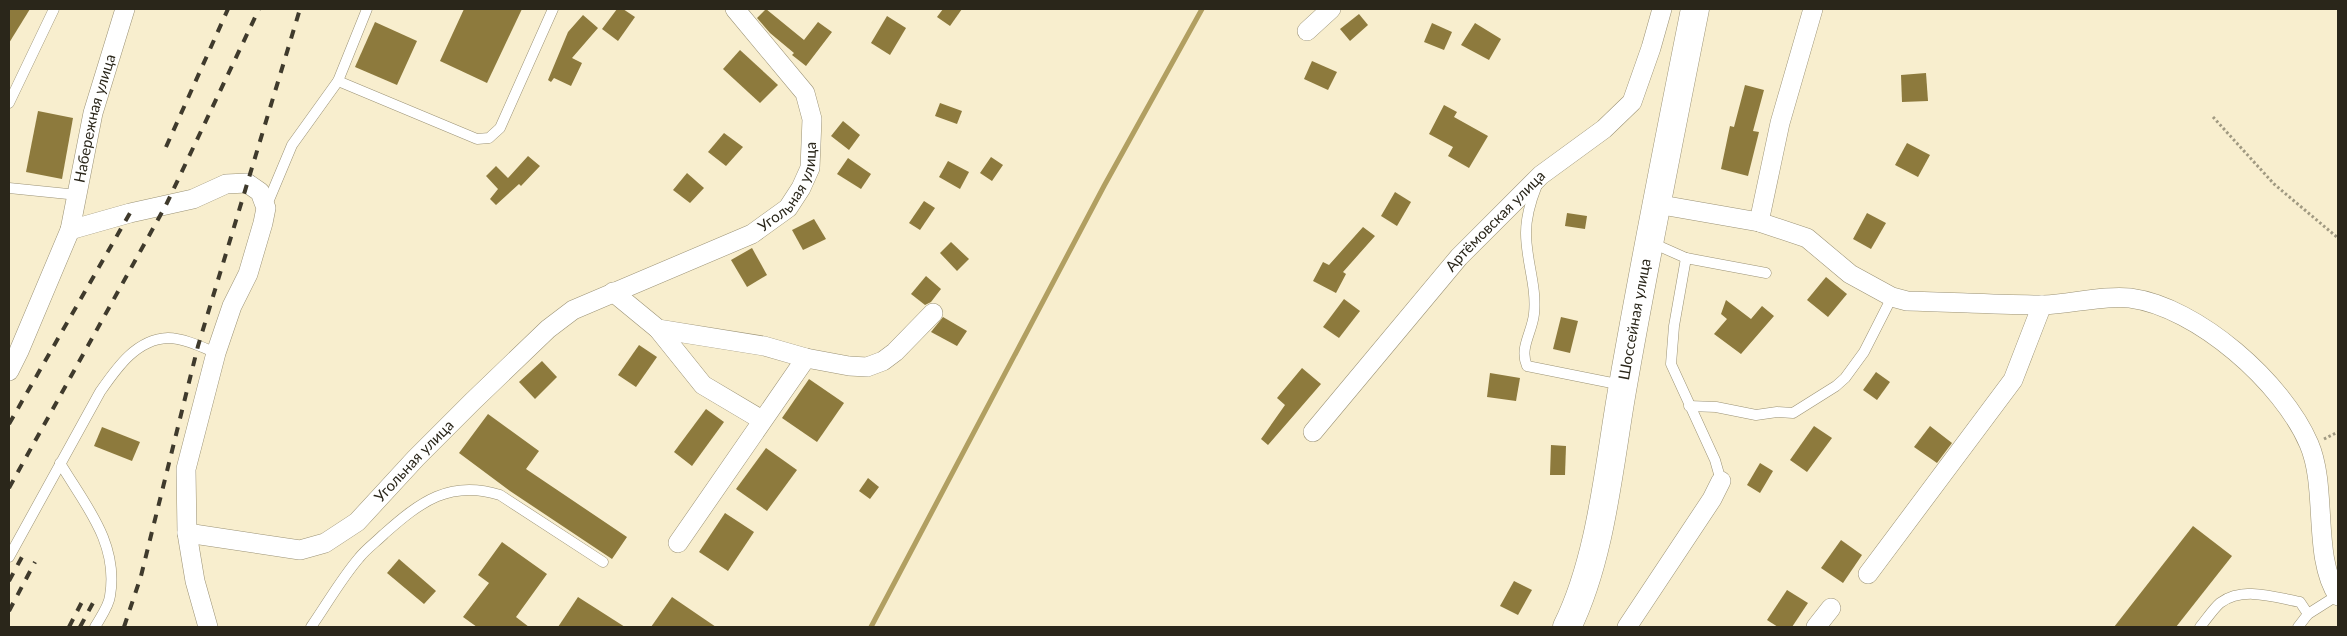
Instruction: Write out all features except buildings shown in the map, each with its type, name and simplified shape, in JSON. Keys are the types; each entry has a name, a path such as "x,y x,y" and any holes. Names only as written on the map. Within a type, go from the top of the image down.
{"main road":[{"name":"Шоссейная улица","path":"1567,627 1581,598 1595,545 1649,241 1695,9"}],"street":[{"name":"Набережная улица","path":"9,371 20,351 70,230 93,113 125,9"},
{"name":"Угольная улица","path":"187,533 300,550 325,543 357,522 416,458 548,329 574,310 752,234 788,208 802,188 810,168 812,118 805,92 735,9"},
{"path":"1307,31 1331,9"},
{"name":"Артёмовская улица","path":"1313,432 1459,257 1541,175 1604,129 1632,102 1651,48 1662,9"},
{"path":"1759,222 1780,123 1813,9"},
{"path":"70,230 130,213 193,199 226,184 247,183 260,192 266,208 264,224 248,274 232,306 216,353 186,469 187,533 195,581 208,627"},
{"path":"1656,204 1759,222 1807,238 1850,274 1892,297 1907,301 2042,305 2128,298 2142,300 2203,329 2249,364 2274,389 2309,444 2314,462 2326,561 2331,584 2338,595"},
{"path":"613,292 658,329 703,385 762,420"},
{"path":"1868,574 2013,380 2042,305"},
{"path":"658,329 764,346 806,358 867,367 883,361 895,352 933,313"},
{"path":"678,543 806,358"},
{"path":"1627,627 1712,499 1721,481"},
{"path":"1816,627 1831,608"}],"lane":[{"path":"9,103 54,9"},
{"path":"266,208 292,145 338,81 367,9"},
{"path":"338,81 477,139 489,138 500,128 554,9"},
{"path":"1541,175 1529,206 1526,234 1535,301 1533,320 1524,352 1524,359 1528,366 1623,385"},
{"path":"9,188 78,195"},
{"path":"1649,241 1686,258 1766,273"},
{"path":"1686,258 1674,326 1671,364 1715,460 1721,481"},
{"path":"1689,406 1716,407 1735,413 1756,415 1777,412 1793,413 1836,386 1845,378 1864,352 1892,297"},
{"path":"9,558 60,463 116,369 140,347 154,340 169,338 216,353"},
{"path":"60,463 96,518 112,560 110,598 95,627"},
{"path":"311,627 359,557 392,527 418,506 440,494 465,488 481,489 500,495 603,562"},
{"path":"2200,627 2219,604 2237,594 2266,595 2300,602 2308,614"},
{"path":"2298,627 2308,614 2338,595"}],"path":[{"path":"2213,117 2274,184 2338,238"}],"waterway":[{"path":"871,627 1104,186 1202,9"}],"railway":[{"path":"166,147 228,9"},
{"path":"9,488 166,205 259,9"},
{"path":"124,627 141,576 198,346 300,9"},
{"path":"9,424 130,213"},
{"path":"9,581 23,555"},
{"path":"9,611 35,562"},
{"path":"69,627 85,596"},
{"path":"80,627 94,601"}]}
